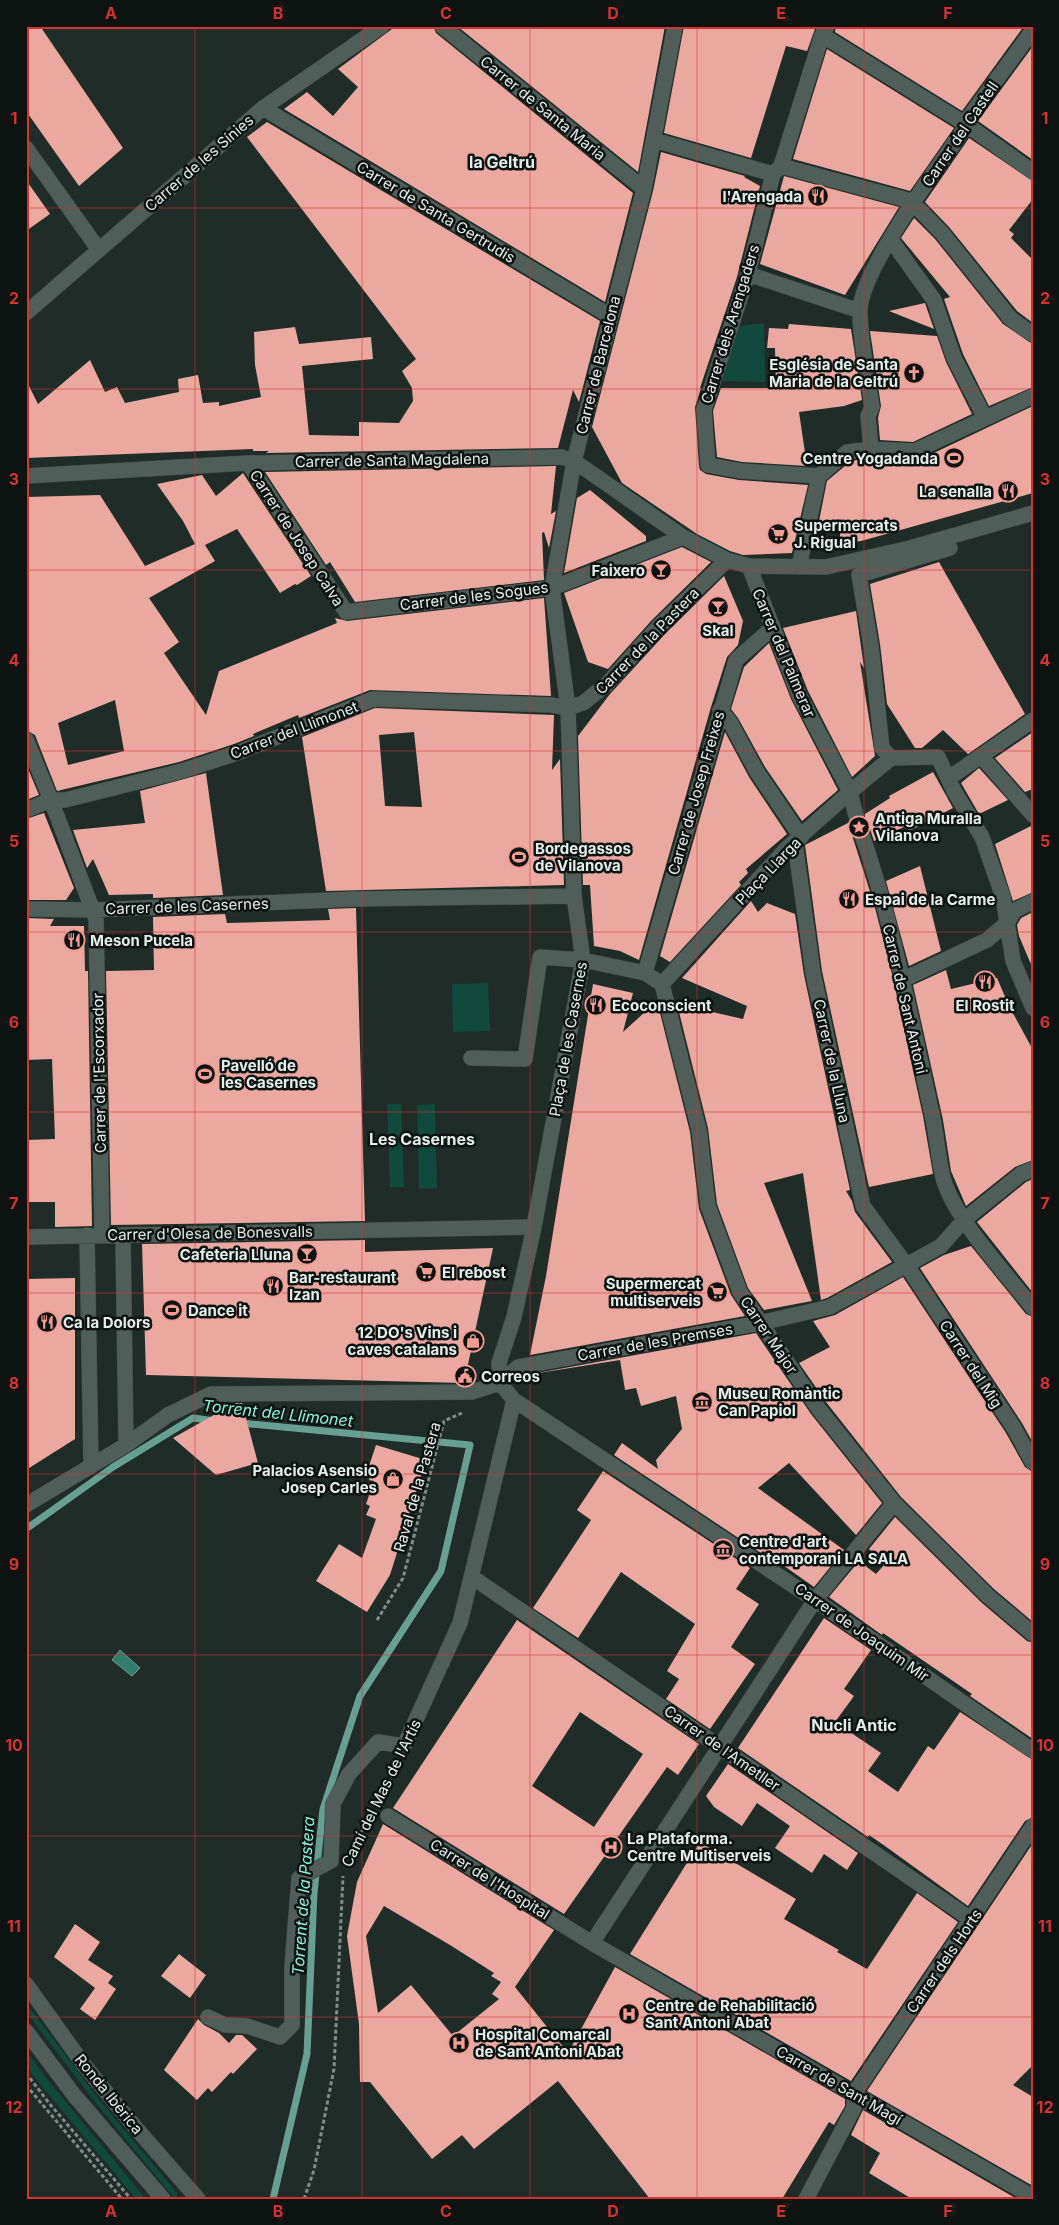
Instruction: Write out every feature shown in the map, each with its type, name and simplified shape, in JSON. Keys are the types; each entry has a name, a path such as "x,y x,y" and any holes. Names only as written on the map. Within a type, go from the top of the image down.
{"street":[{"name":"Carrer de les Sínies","path":"26,313 263,108 382,26"},
{"name":"Carrer de Santa Maria","path":"442,26 644,189"},
{"name":"Carrer de Barcelona","path":"568,708 552,588 574,460 644,189 675,26"},
{"name":"Carrer del Castell","path":"872,449 868,416 872,406 860,311 866,284 890,240 967,125 968,117 1033,30"},
{"path":"825,31 967,125 1033,172"},
{"name":"Carrer dels Arengaders","path":"824,472 741,471 708,465 704,410 748,274 777,170 825,31"},
{"name":"Carrer de Santa Gertrudis","path":"263,108 610,316"},
{"path":"654,140 911,201 942,233 1010,318 1033,335"},
{"path":"26,148 99,250"},
{"path":"890,240 934,300 954,358 985,418"},
{"path":"748,274 860,311"},
{"path":"798,567 824,472 847,452 872,449 916,450 1033,396"},
{"name":"Carrer de Santa Magdalena","path":"26,476 248,463 562,457 574,460 683,537 727,560 749,566 826,567 910,548 1033,513"},
{"name":"Carrer de Josep Calva","path":"248,463 346,612"},
{"name":"Carrer de les Sogues","path":"346,612 552,588 683,537"},
{"path":"950,548 859,575 872,646 882,748 891,758 938,757 954,790 982,837 1003,897 1013,961 1033,1008"},
{"name":"Carrer de la Pastera","path":"568,708 583,703 606,685 658,627 727,560"},
{"name":"Carrer del Palmerar","path":"749,566 799,695 850,792"},
{"name":"Carrer de Josep Freixes","path":"645,973 736,660 772,628"},
{"name":"Carrer del Llimonet","path":"26,810 52,800 65,800 182,771 237,754 373,699 551,704 568,708"},
{"path":"568,708 574,896"},
{"path":"720,710 730,722 798,840"},
{"path":"949,778 1033,720"},
{"name":"Carrer de l'Escorxador","path":"26,739 52,800 96,919 102,1235"},
{"path":"981,756 1033,815"},
{"name":"Plaça Llarga","path":"662,984 787,848 891,758"},
{"name":"Carrer de Sant Antoni","path":"850,792 873,866 902,980 933,1117 945,1182 964,1220 1033,1308"},
{"name":"Carrer de la Lluna","path":"798,840 813,973 864,1206 901,1268"},
{"name":"Carrer de les Casernes","path":"26,910 93,910 348,900 574,896"},
{"name":"Plaça de les Casernes","path":"500,1383 499,1363 514,1317 534,1227 583,960 574,896"},
{"path":"902,980 987,940 1008,922 1014,911 1033,900"},
{"path":"471,1058 525,1060 540,957 583,960 645,973 662,984"},
{"name":"Carrer Major","path":"662,984 699,1130 708,1206 740,1292 818,1408 894,1503 988,1596 1033,1634"},
{"name":"Carrer de les Premses","path":"500,1383 518,1367 760,1323 830,1307 941,1246 964,1220 1021,1174 1033,1169"},
{"name":"Carrer d'Olesa de Bonesvalls","path":"26,1237 534,1227"},
{"path":"123,1235 126,1444"},
{"path":"87,1236 91,1465"},
{"name":"Carrer del Mig","path":"901,1268 1014,1428 1033,1463"},
{"path":"26,1505 126,1444 168,1415 211,1394 472,1392 500,1383 514,1400"},
{"name":"Camí del Mas de l'Artís","path":"404,1746 460,1623 514,1400"},
{"name":"Carrer de Joaquim Mir","path":"514,1400 815,1600 1033,1751"},
{"path":"592,1943 815,1600 894,1503"},
{"name":"Carrer de l'Ametller","path":"472,1577 972,1920"},
{"path":"208,2018 225,2025 247,2026 280,2037 292,2026 292,1966 300,1878 331,1861 333,1804 348,1774 378,1742 404,1746"},
{"name":"Carrer de l'Hospital","path":"388,1816 592,1943"},
{"name":"Carrer dels Horts","path":"854,2094 1033,1826"},
{"name":"Carrer de Sant Magí","path":"592,1943 1033,2197"},
{"name":"Ronda Ibèrica","path":"26,1984 84,2064 135,2127 198,2199"},
{"name":"Ronda Ibèrica","path":"26,2031 74,2095 162,2199"},
{"path":"806,2199 854,2108 854,2094"}],"path":[{"name":"Raval de la Pastera","path":"377,1620 403,1578 444,1421 468,1410"},
{"name":"Camí del Mas de l'Artís","path":"374,1807 404,1746"},
{"name":"Camí del Mas de l'Artís","path":"348,1860 370,1816"},
{"name":"Camí del Mas de l'Artís","path":"304,2199 314,2170 334,2069 343,1869"},
{"path":"26,2073 49,2103 131,2199"},
{"path":"26,2085 122,2199"}],"shaded area":[{"path":"764,323 765,382 721,381 740,326"},
{"path":"488,983 490,1031 453,1032 452,984"},
{"path":"387,1104 401,1104 404,1187 390,1187"},
{"path":"435,1104 437,1188 419,1189 417,1105"},
{"path":"120,1650 140,1668 132,1676 112,1660"},
{"path":"26,2003 97,2097 178,2194 174,2198 95,2102 36,2025 26,2011"},
{"path":"26,2050 43,2074 146,2199 136,2199 35,2078 26,2066"}],"building":[{"path":"26,26 40,26 123,148 79,186 26,111"},
{"path":"396,26 433,26 436,33 633,193 605,302 284,109 307,92 333,116 358,87 338,69"},
{"path":"457,26 665,26 638,172"},
{"path":"684,26 816,26 806,54 807,51 786,46 751,158 664,133"},
{"path":"836,26 1024,26 962,111 835,32"},
{"path":"1033,46 1033,160 978,121"},
{"path":"827,49 954,128 910,191 793,159"},
{"path":"267,122 600,321 579,402 573,390 558,448 266,453 269,451 253,451 253,449 26,458 26,380 38,404 90,360 105,392 117,387 125,403 179,392 178,379 198,375 203,403 219,402 219,406 261,397 255,365 254,332 295,327 299,344 371,337 373,359 302,366 309,435 359,436 359,422 399,423 413,401 412,388 402,371 416,359 247,137"},
{"path":"969,138 1033,181 1033,199 1009,230 1014,234 1011,238 1033,260 1033,323 1017,311 949,227 925,202"},
{"path":"661,152 745,176 760,186 737,277 695,407 699,466 700,470 706,474 739,480 808,485 792,553 743,555 730,551 697,534 622,483 592,427 653,191"},
{"path":"784,176 899,207 845,295 760,264"},
{"path":"26,180 50,214 26,231"},
{"path":"914,218 935,239 1003,324 1033,344 1033,387 989,406 963,354 944,299 950,297 901,238"},
{"path":"925,303 934,329 889,311"},
{"path":"789,324 851,329 862,400 844,406 799,412 807,466 742,462 717,457 713,411 721,388 776,388 775,348 767,348 769,328 788,329"},
{"name":"Església de Santa Maria de la Geltrú","path":"870,331 937,336 946,362 972,414 913,442 880,440 878,418 881,406"},
{"path":"1033,406 1033,493 861,541 840,544 840,524 818,526 827,481 851,461 871,458 919,460"},
{"path":"556,466 551,514 556,511 549,548 544,532 542,533 544,580 355,602 330,562 326,565 265,472"},
{"path":"243,473 311,576 280,593 237,529 205,545 215,561 149,598 179,642 164,653 206,715 219,671 337,623 335,618 347,621 544,598 551,696 370,690 299,718 298,715 234,744 179,762 57,791 35,735 26,730 26,497 100,495 145,566 195,544 183,521 157,484 202,475 216,496","holes":["115,700 124,751 68,765 58,723"]},
{"path":"590,490 646,536 646,541 564,573 577,498"},
{"path":"682,547 711,562 651,621 608,669 588,662 564,593"},
{"path":"939,562 1025,714 968,754 943,730 922,748 915,748 887,704 870,584"},
{"path":"724,576 743,621 738,645 727,657 711,707 639,960 620,951 594,946 590,885 583,885 578,736 610,694 665,634"},
{"path":"856,611 864,668 860,662 875,756 852,777 808,691 783,628"},
{"path":"769,643 791,699 838,790 802,821 765,767 731,709 744,667"},
{"path":"375,708 554,715 552,770 560,759 564,885 326,891 302,737","holes":["414,732 422,807 385,806 379,735"]},
{"path":"725,732 749,777 787,834 746,869 748,873 739,882 741,885 670,962 660,956"},
{"path":"1033,732 1033,789 1025,792 995,758"},
{"path":"26,764 39,795 26,800"},
{"path":"979,768 1008,800 979,814 961,783"},
{"path":"933,772 953,808 909,831 906,826 874,841 870,829 865,824 865,814 890,798 889,796"},
{"path":"206,773 223,895 153,898 153,894 109,895 93,859 87,868 73,830 145,823 140,791"},
{"path":"44,813 74,888 66,900 26,900 26,850 29,850 26,819"},
{"path":"848,823 853,828 852,835 874,904 892,974 923,1116 933,1174 869,1187 822,971 805,845"},
{"path":"1033,825 1033,892 1013,901 995,844"},
{"path":"920,866 941,951 909,966 886,881"},
{"path":"751,901 758,912 767,903 795,914 804,975 850,1190 846,1191 852,1201 855,1212 892,1262 821,1300 803,1173 764,1183 812,1301 764,1310 748,1288 717,1204 708,1128 677,1004 743,1019 747,1006 682,978"},
{"name":"Pavelló de les Casernes","path":"356,908 365,1221 111,1225 106,971 154,970 153,917 225,914 227,923 330,920 328,909"},
{"path":"1033,912 1033,969 1019,936 1017,925 1021,918"},
{"path":"26,918 54,919 50,926 84,926 85,971 88,971 92,1226 55,1227 55,1202 26,1202 26,1140 55,1139 52,1059 26,1060"},
{"path":"946,970 951,989 997,978 1009,1006 1033,1050 1033,1160 1015,1167 966,1206 951,1171 943,1120 913,985"},
{"path":"593,984 633,993 623,1032 657,1001 690,1132 699,1209 731,1295 745,1316 530,1355 546,1276"},
{"path":"1033,1179 1033,1293 977,1222 1026,1182"},
{"path":"365,1240 365,1252 493,1248 464,1383 146,1375 142,1244"},
{"path":"971,1246 1026,1314 1033,1317 1033,1443 1022,1423 920,1268 944,1255"},
{"path":"903,1277 1006,1433 1025,1467 1033,1472 1033,1622 994,1589 901,1497 826,1402 799,1363 830,1347 813,1321 835,1315"},
{"path":"75,1278 75,1439 26,1470 26,1279"},
{"path":"756,1333 811,1414 882,1503 856,1535 789,1463 758,1488 844,1550 814,1587 763,1551 761,1553 614,1455 622,1443 658,1469 656,1460 682,1429 676,1396 641,1406 636,1388 625,1390 620,1360 526,1375"},
{"path":"235,1403 242,1403 258,1463 216,1475 173,1438"},
{"path":"376,1445 426,1460 390,1575 367,1612 316,1581 339,1544 362,1558 376,1519 366,1515 370,1506 366,1504 374,1481 369,1480 372,1469 368,1469"},
{"path":"603,1471 750,1568 736,1589 759,1604 731,1647 755,1664 710,1729 666,1699 679,1679 667,1671 695,1624 621,1572 578,1638 533,1608 591,1520 577,1510"},
{"path":"895,1517 982,1603 1027,1641 1033,1643 1033,1739 970,1696 972,1694 883,1633 882,1635 829,1597 859,1561 876,1574 884,1565 869,1549"},
{"path":"824,1618 871,1650 844,1689 854,1696 835,1722 881,1753 868,1771 898,1792 928,1746 934,1750 960,1712 1033,1760 1033,1817 1025,1821 968,1906 869,1835 868,1837 738,1748"},
{"path":"517,1620 699,1744 678,1775 667,1767 564,1914 393,1808","holes":["580,1712 643,1754 594,1827 532,1786"]},
{"path":"728,1764 858,1853 847,1870 824,1854 812,1873 775,1848 790,1826 757,1803 742,1826 714,1807 706,1796"},
{"name":"Hospital Comarcal de Sant Antoni Abat","path":"383,1824 554,1930 515,1987 568,2053 615,1967 845,2099 845,2106 834,2125 829,2122 782,2199 650,2199 558,2081 474,2149 462,2135 432,2159 370,2082 360,2082 359,2024 347,1936 357,1882","holes":["384,1906 494,1973 491,1976 501,1982 492,1994 499,1999 453,2036 411,1985 378,2013 366,1936"]},
{"path":"700,1842 796,1899 784,1919 839,1950 837,1952 867,1969 917,1893 958,1922 851,2081 630,1954"},
{"path":"1033,1843 1033,2065 1013,2085 1033,2097 1033,2186 867,2091"},
{"path":"75,1924 100,1942 88,1960 113,1976 108,1983 116,1989 95,2020 80,2009 95,1988 54,1957"},
{"path":"179,1954 206,1975 190,1998 161,1976"},
{"path":"198,2019 204,2025 219,2033 229,2043 236,2035 242,2035 257,2049 212,2092 208,2088 197,2100 164,2070"},
{"path":"863,2110 1017,2199 912,2199 869,2173 880,2153 851,2135"}],"waterway":[{"name":"Torrent del Llimonet","path":"26,1529 113,1467 193,1418 215,1421"},
{"name":"Torrent de la Pastera","path":"240,1423 470,1445 441,1571 360,1696 323,1809 314,1893 307,2054 273,2199"}],"place":[{"name":"l'Arengada","path":"818,196"},
{"name":"Església de Santa Maria de la Geltrú","path":"914,373"},
{"name":"Centre Yogadanda","path":"954,458"},
{"name":"La senalla","path":"1008,491"},
{"name":"Supermercats J. Rigual","path":"778,534"},
{"name":"Faixero","path":"661,570"},
{"name":"Skal","path":"718,607"},
{"name":"Antiga Muralla Vilanova","path":"859,827"},
{"name":"Bordegassos de Vilanova","path":"519,857"},
{"name":"Espai de la Carme","path":"849,899"},
{"name":"Meson Pucela","path":"74,940"},
{"name":"El Rostit","path":"985,982"},
{"name":"Ecoconscient","path":"596,1005"},
{"name":"Pavelló de les Casernes","path":"205,1074"},
{"name":"Cafeteria Lluna","path":"307,1254"},
{"name":"El rebost","path":"426,1272"},
{"name":"Bar-restaurant Izan","path":"273,1286"},
{"name":"Supermercat multiserveis","path":"717,1292"},
{"name":"Dance it","path":"172,1310"},
{"name":"Ca la Dolors","path":"47,1322"},
{"name":"12 DO's Vins i caves catalans","path":"473,1341"},
{"name":"Correos","path":"465,1376"},
{"name":"Museu Romàntic Can Papiol","path":"702,1402"},
{"name":"Palacios Asensio Josep Carles","path":"393,1479"},
{"name":"Centre d'art contemporani LA SALA","path":"723,1550"},
{"name":"La Plataforma. Centre Multiserveis","path":"611,1847"},
{"name":"Centre de Rehabilitació Sant Antoni Abat","path":"629,2014"},
{"name":"Hospital Comarcal de Sant Antoni Abat","path":"459,2043"}],"district":[{"name":"la Geltrú","path":"502,162"},
{"name":"Les Casernes","path":"422,1139"},
{"name":"Nucli Antic","path":"854,1725"}]}
